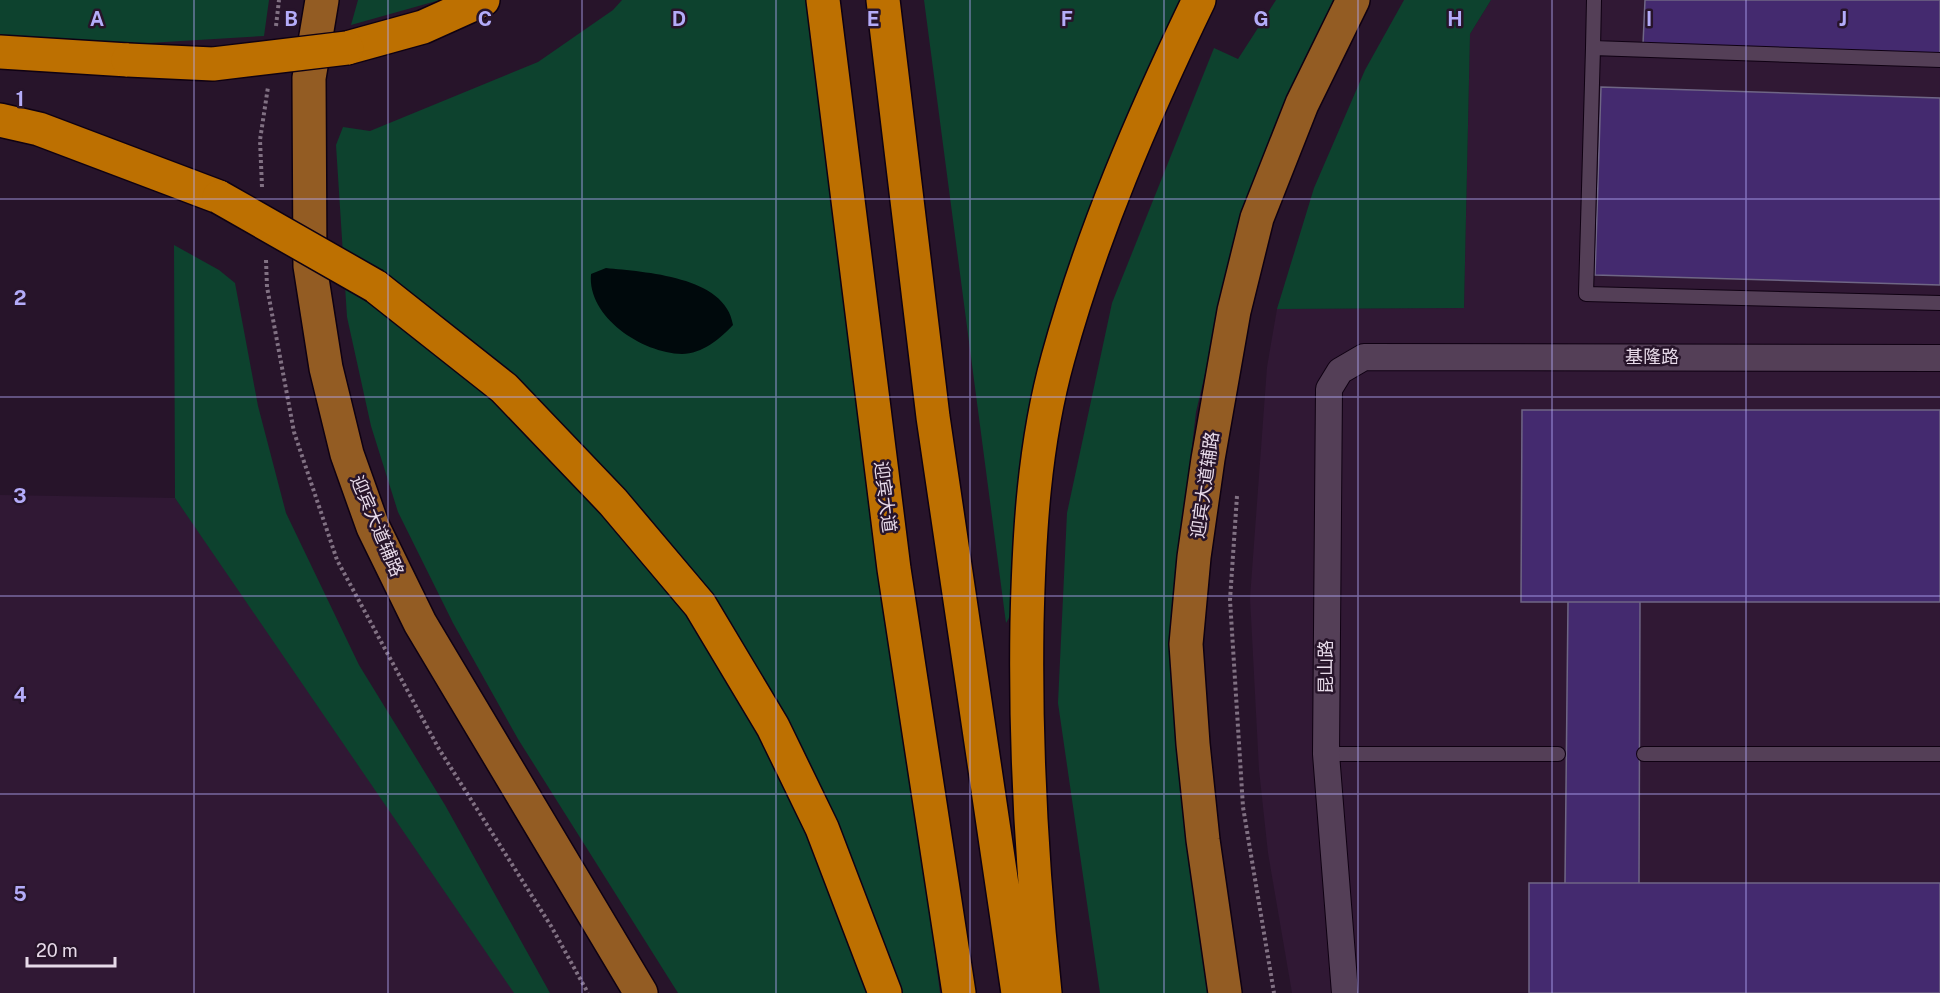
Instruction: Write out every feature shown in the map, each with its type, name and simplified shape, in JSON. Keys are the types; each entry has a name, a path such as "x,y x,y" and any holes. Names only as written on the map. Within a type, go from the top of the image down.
{"highway":[{"path":"0,52 213,64 347,48 423,27 483,0"},
{"name":"迎宾大道","path":"823,0 894,569 959,993"},
{"path":"883,0 933,417 1018,993"},
{"path":"1045,993 1025,724 1028,546 1040,449 1057,360 1103,216 1156,88 1199,0"},
{"path":"0,120 39,129 219,196 375,286 504,388 613,502 700,605 773,727 822,828 885,993"}],"main road":[{"name":"迎宾大道辅路","path":"322,0 309,78 310,266 326,368 348,454 373,526 420,623 641,993"},
{"name":"迎宾大道辅路","path":"1225,993 1205,863 1193,744 1186,644 1194,557 1208,459 1234,311 1257,219 1302,104 1353,0"}],"street":[{"name":"基隆路","path":"1364,357 1940,358"},
{"name":"昆山路","path":"1344,993 1326,754 1329,389 1340,371 1364,357"}],"lane":[{"path":"1594,0 1586,294 1940,303"},
{"path":"1593,48 1940,60"},
{"path":"1326,754 1558,754"},
{"path":"1644,754 1940,754"}],"path":[{"path":"1237,495 1230,600 1243,807 1274,993"}],"shaded area":[{"path":"1491,0 1940,0 1940,993 1292,993 1268,853 1259,770 1250,598 1267,367 1277,309 1464,308 1470,34"},
{"path":"606,268 661,275 700,286 716,296 727,309 733,325 723,335 697,351 682,354 650,347 620,330 607,318 598,304 592,290 591,274"},
{"path":"0,495 175,498 409,822 520,993 0,993"}],"green space":[{"path":"0,0 269,0 264,36 115,45 0,38"},
{"path":"358,0 440,0 351,25"},
{"path":"622,0 813,0 940,993 678,993 518,739 453,623 398,512 371,426 347,317 336,145 343,127 370,131 538,62 613,10"},
{"path":"924,0 1190,0 1058,325 1017,604 1006,623"},
{"path":"1276,0 1336,0 1236,244 1196,412 1173,611 1218,993 1100,993 1058,703 1067,513 1112,303 1214,48 1238,59"},
{"path":"1404,0 1491,0 1470,34 1464,308 1277,309 1314,188 1365,70"},
{"path":"174,245 219,270 235,283 258,406 286,513 359,665 445,805 550,993 514,993 175,498"}],"building":[{"path":"1645,0 1940,0 1940,54 1643,44"},
{"path":"1601,87 1940,98 1940,285 1595,275"},
{"path":"1522,410 1940,410 1940,602 1521,602"},
{"path":"1568,602 1640,602 1639,883 1565,883"},
{"path":"1529,883 1940,883 1940,993 1529,993"}]}
